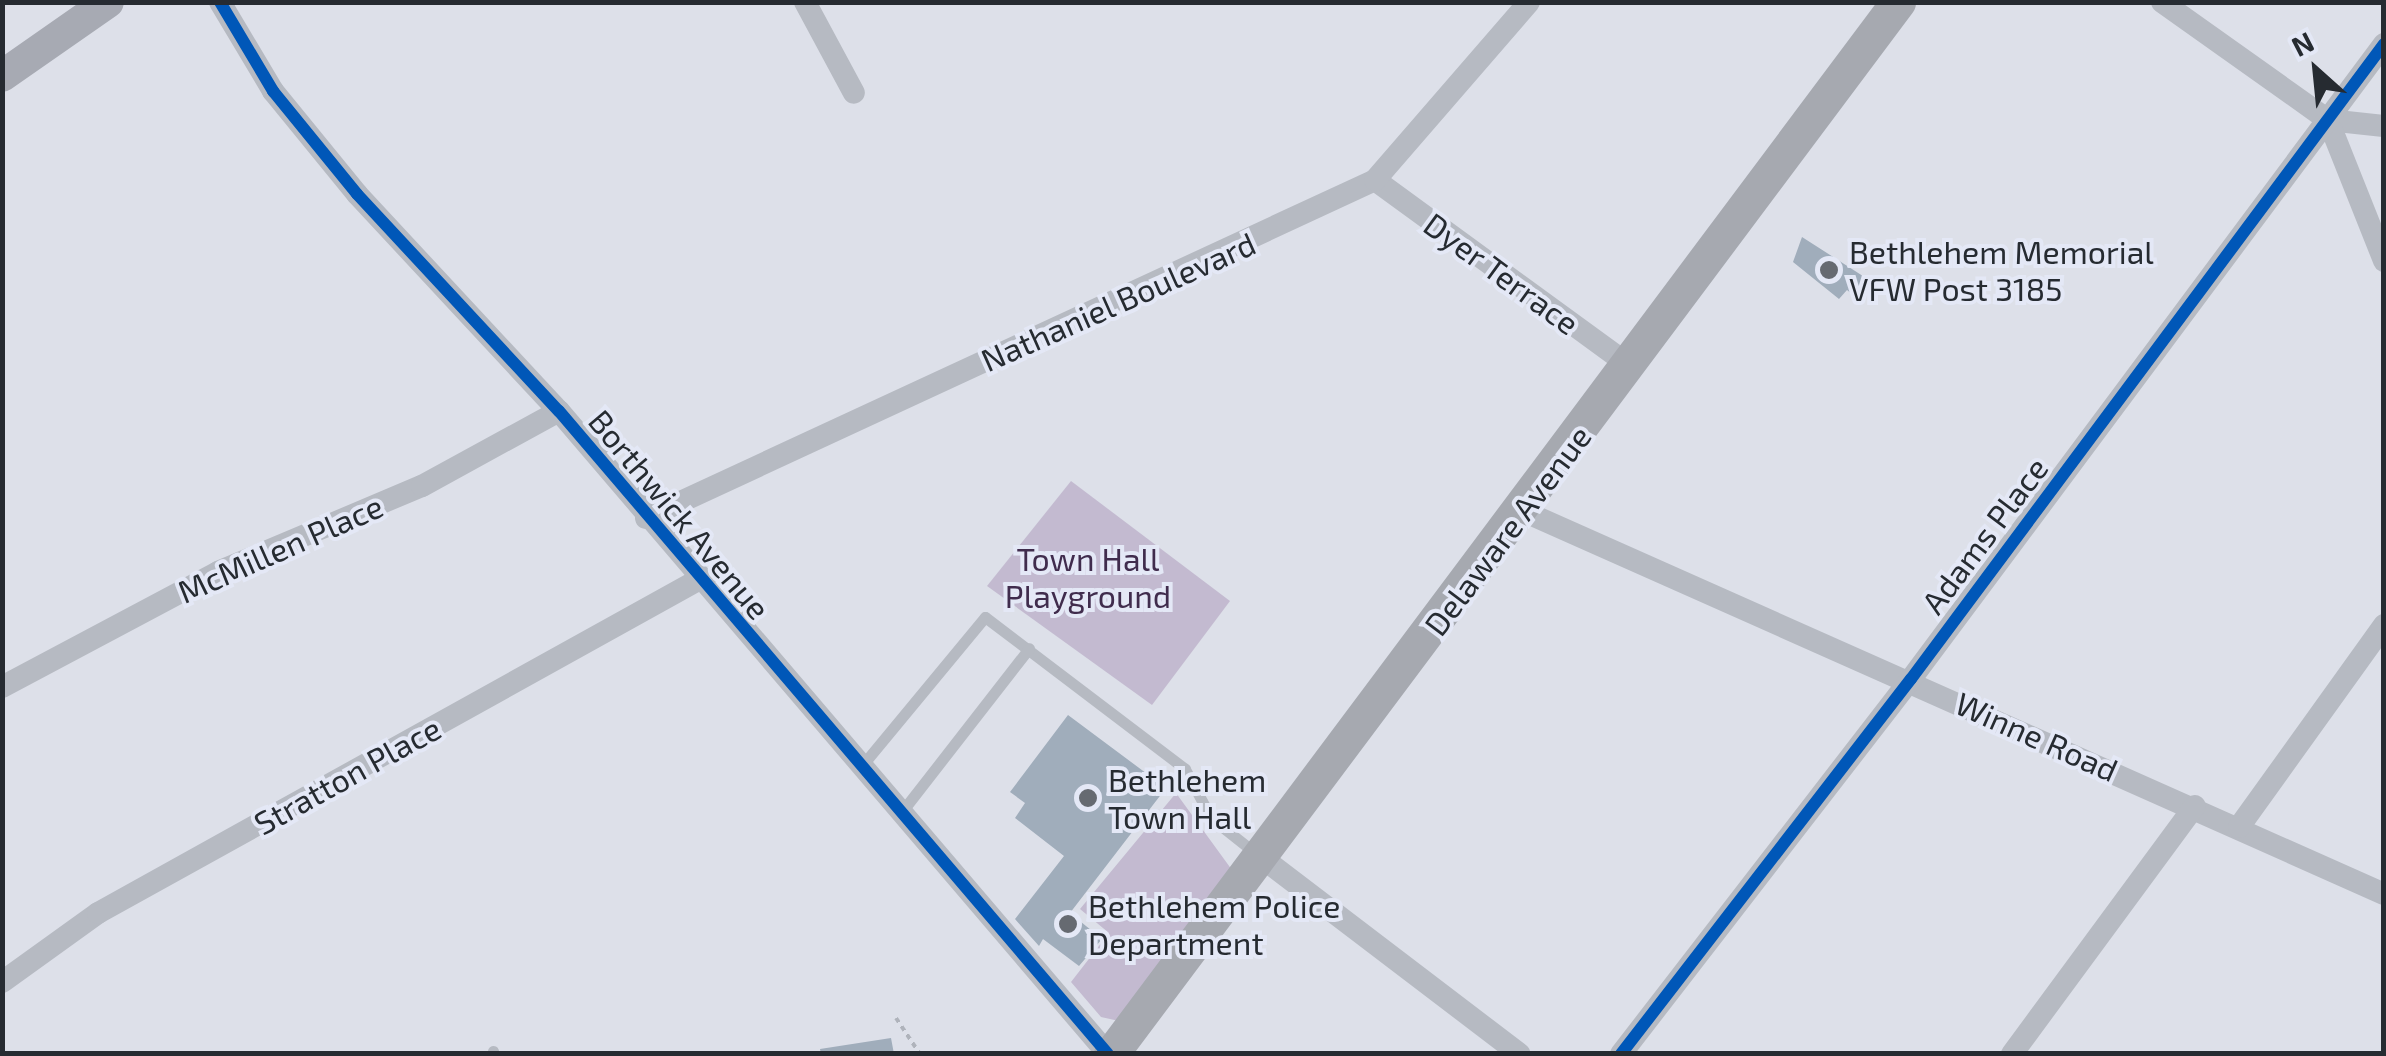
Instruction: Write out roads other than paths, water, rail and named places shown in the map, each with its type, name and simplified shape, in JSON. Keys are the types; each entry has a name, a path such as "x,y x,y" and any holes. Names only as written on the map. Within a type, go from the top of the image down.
{"main road":[{"path":"2,76 108,2"},
{"name":"Delaware Avenue","path":"1109,1054 1523,511 1898,2"}],"street":[{"name":"Borthwick Avenue","path":"220,2 273,91 345,179 558,411 899,815 1109,1054"},
{"path":"805,2 854,92"},
{"name":"Nathaniel Boulevard","path":"646,518 1375,180 1529,2"},
{"path":"2179,7 2328,120 2384,260"},
{"name":"Adams Place","path":"1621,1054 1910,680 2384,44"},
{"path":"2328,120 2384,126"},
{"name":"Dyer Terrace","path":"1375,180 1629,365"},
{"name":"McMillen Place","path":"2,687 218,572 422,486 558,411"},
{"name":"Winne Road","path":"1523,511 2240,826 2384,894"},
{"name":"Stratton Place","path":"2,982 98,913 698,580"},
{"path":"2240,826 2384,624"},
{"path":"2012,1054 2195,806"},
{"path":"1261,858 1520,1054"}],"lane":[{"path":"860,769 985,618 1030,648 1185,769 1212,818 1261,858"},
{"path":"899,815 1030,648"}],"place":[{"name":"Bethlehem Memorial VFW Post 3185","path":"1829,270"},
{"name":"Bethlehem Town Hall","path":"1088,798"},
{"name":"Bethlehem Police Department","path":"1068,924"}],"park label":[{"name":"Town Hall Playground","path":"1088,578"}]}
